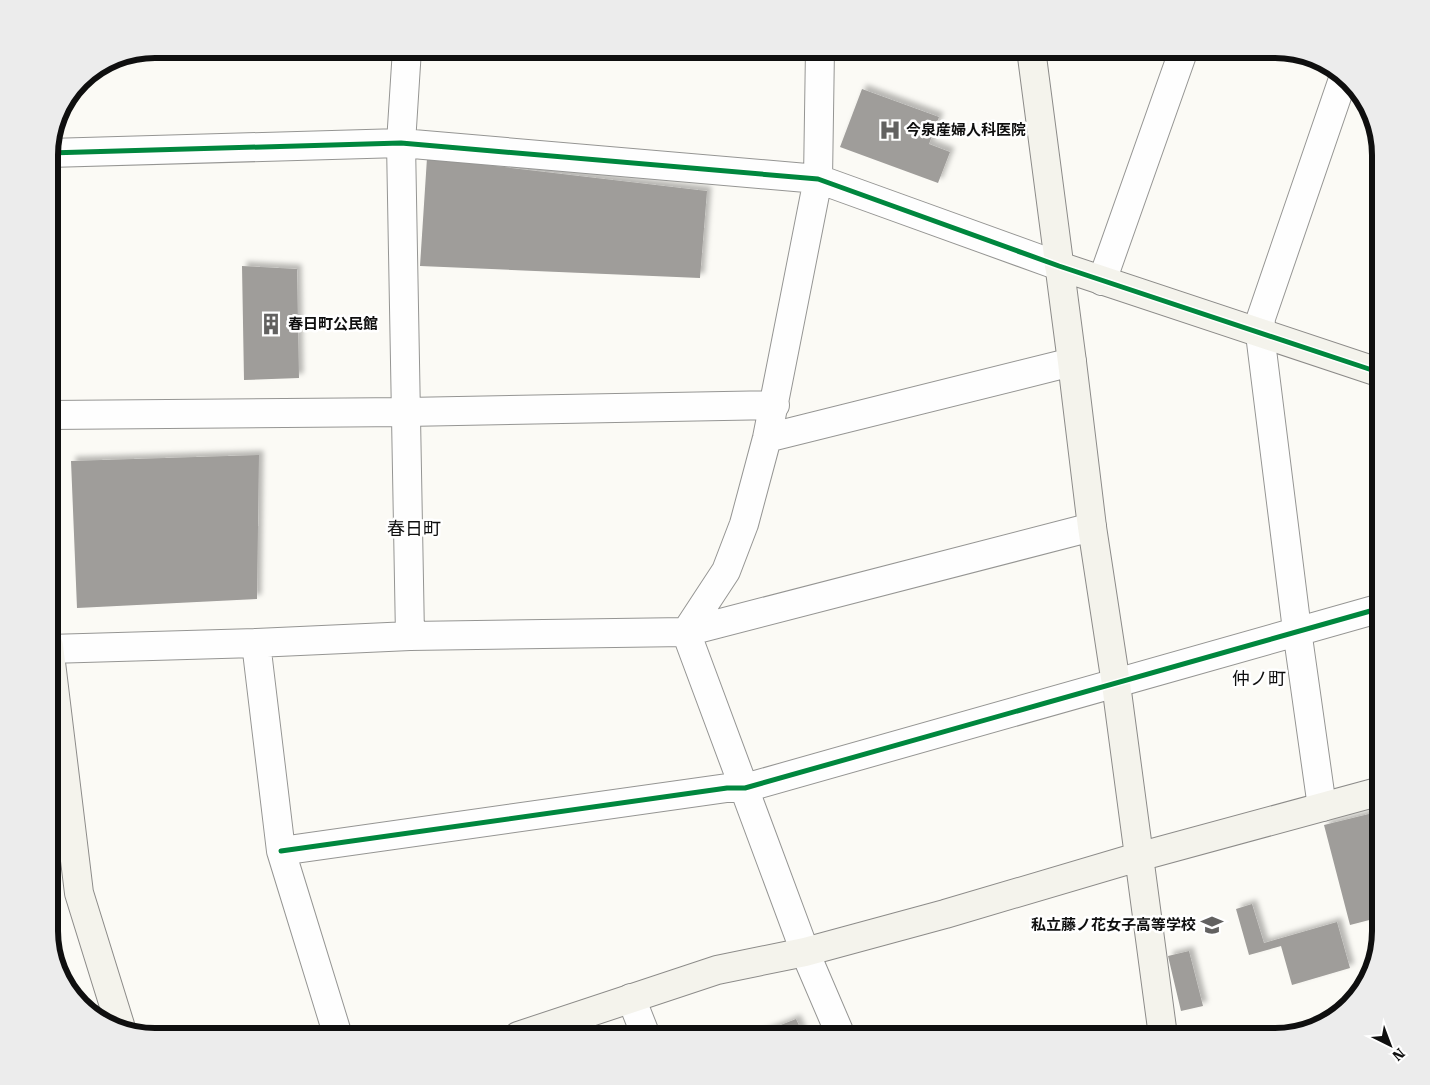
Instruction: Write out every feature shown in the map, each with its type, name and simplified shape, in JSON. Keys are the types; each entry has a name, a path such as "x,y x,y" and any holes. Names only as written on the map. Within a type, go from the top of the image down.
{"street":[{"path":"406,58 401,143 410,636"},
{"path":"686,632 726,571 744,524 775,405 818,179 820,58"},
{"path":"1032,58 1092,527 1116,684 1162,1028"},
{"path":"1102,280 1181,58"},
{"path":"1322,808 1297,630 1260,334 1261,318 1341,84"},
{"path":"58,153 401,143 818,179 1059,266 1372,370"},
{"path":"767,438 1072,362"},
{"path":"58,415 406,412 775,405"},
{"path":"58,647 256,643 410,636 686,632 1092,527"},
{"path":"281,851 727,788 745,788 1116,684 1297,630 1372,610"},
{"path":"686,632 805,952 838,1028"},
{"path":"256,643 281,851 336,1028"},
{"path":"58,721 79,893 119,1021"},
{"path":"542,1028 717,970 805,952 945,914 1138,857 1372,794"},
{"path":"631,998 643,1028"}],"building":[{"name":"今泉産婦人科医院","path":"862,89 939,117 929,144 950,152 938,183 840,147"},
{"path":"427,158 707,191 700,278 420,266"},
{"name":"春日町公民館","path":"242,266 297,269 299,378 244,380"},
{"path":"259,455 257,599 77,608 71,461"},
{"path":"1372,813 1372,919 1350,925 1324,825"},
{"path":"1252,904 1264,943 1337,922 1350,968 1292,985 1281,946 1249,955 1236,909"},
{"path":"1189,951 1203,1006 1181,1011 1168,956"},
{"path":"796,1019 800,1028 773,1028"}],"cycle path":[{"path":"58,153 401,143 818,179 1059,266 1372,370"},
{"path":"281,851 727,788 745,788 1372,611"}],"place":[{"name":"今泉産婦人科医院","path":"890,130"},
{"name":"春日町公民館","path":"271,324"},
{"name":"私立藤ノ花女子高等学校","path":"1212,925"}],"district":[{"name":"春日町","path":"414,529"},
{"name":"仲ノ町","path":"1259,679"}]}
